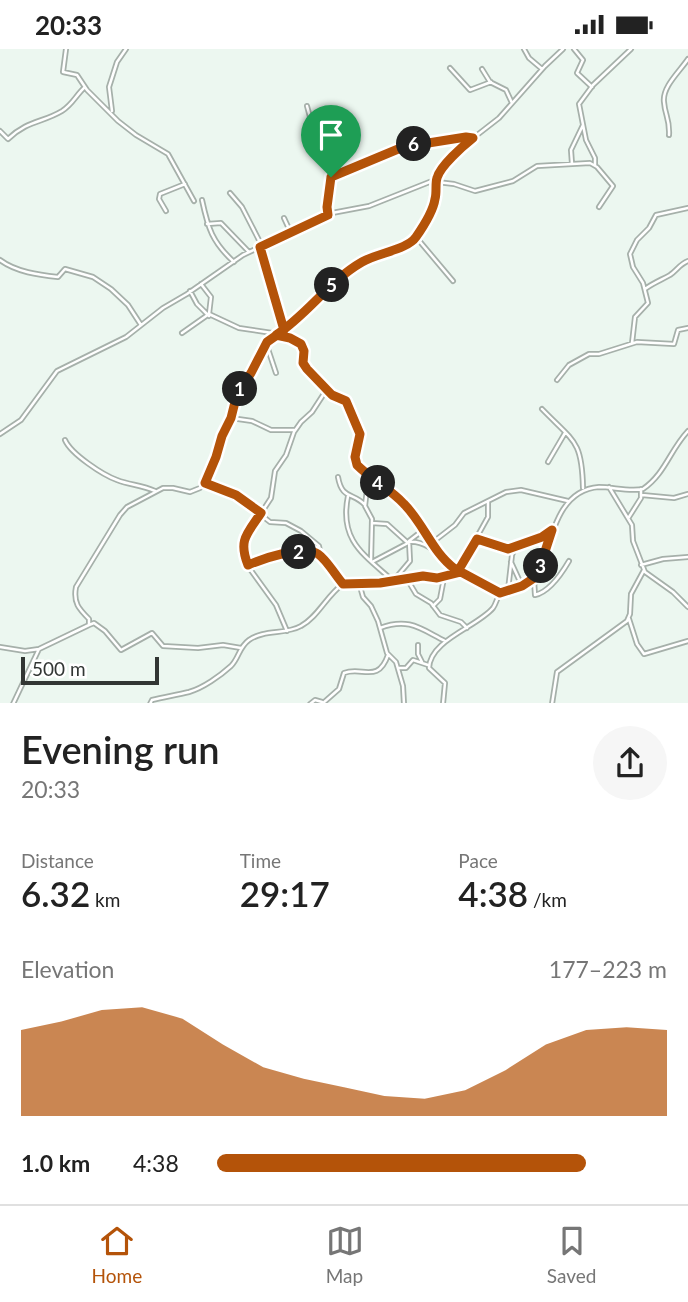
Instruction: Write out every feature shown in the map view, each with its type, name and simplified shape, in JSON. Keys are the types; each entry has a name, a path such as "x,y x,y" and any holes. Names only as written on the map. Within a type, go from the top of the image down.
{"street":[{"path":"66,49 63,72 77,75 85,87 135,135 168,154 194,201"},
{"path":"112,114 110,87 117,62 126,49"},
{"path":"524,49 529,58 542,69"},
{"path":"0,431 5,431 20,419 57,371 118,341 163,307 248,252 328,215 369,206 429,183 458,151 491,125 563,49"},
{"path":"574,49 583,60 577,73 592,87"},
{"path":"595,165 595,158 586,140 579,104 592,87 631,49"},
{"path":"668,135 670,123 664,97 688,59"},
{"path":"450,68 470,90 491,82"},
{"path":"482,69 491,82 506,90 512,103"},
{"path":"0,131 8,139 18,129 58,113 74,103 85,87"},
{"path":"307,106 316,137 329,164 331,177 328,215"},
{"path":"572,165 571,150 583,125"},
{"path":"331,177 403,147 473,138"},
{"path":"437,182 475,191 513,181 537,166 587,163 595,165 613,186 599,207"},
{"path":"89,625 89,619 78,609 74,598 78,583 123,511 155,491 168,487 192,492 205,483 231,418 237,394 267,343 352,268 372,256 406,245 416,237 433,208 437,176"},
{"path":"166,211 159,199 160,194 186,184"},
{"path":"230,193 242,207 261,246 284,330"},
{"path":"202,200 206,224 219,246 234,262"},
{"path":"632,343 634,320 648,303 645,289 631,262 630,254 634,244 652,225 656,215 688,208"},
{"path":"284,218 290,233"},
{"path":"206,224 220,223 248,252"},
{"path":"416,237 453,281"},
{"path":"0,260 13,268 56,277 65,269 93,277 128,305 141,325"},
{"path":"645,289 688,261"},
{"path":"182,333 209,315 211,297 201,284"},
{"path":"190,291 197,305 209,315 239,328 290,338 301,344 304,351 303,363 332,395 346,401 356,421 360,439 355,461 405,504 419,522 422,531 433,542 435,550"},
{"path":"557,380 569,365 584,356 632,343 672,344 678,330 688,328"},
{"path":"267,343 276,373"},
{"path":"287,632 276,605 248,565 243,541 271,498 275,471 286,455 295,430 312,412 327,389"},
{"path":"542,409 580,450 583,489"},
{"path":"231,418 252,421 271,430 295,430"},
{"path":"428,665 446,642 493,608 500,593 522,586 538,575 552,530 575,494 583,489 609,487 641,489 666,466 671,453 688,431"},
{"path":"548,462 565,433"},
{"path":"65,440 72,450 107,474 155,491"},
{"path":"363,470 367,489 365,505"},
{"path":"338,477 340,486 348,496 358,499 371,514 372,562"},
{"path":"205,483 236,495 270,522 286,523 302,531 319,546 321,556"},
{"path":"609,487 632,526 633,541 644,570 688,607"},
{"path":"628,519 642,495 641,489"},
{"path":"433,542 455,525 464,513 506,492 521,490 569,502"},
{"path":"642,495 674,498 688,494"},
{"path":"348,496 345,513 348,534 353,543 393,580"},
{"path":"150,703 193,690 210,680 234,663 241,648 256,636 287,632 306,623 343,584 445,577 459,571 488,517 488,502"},
{"path":"372,523 387,524 408,543 420,543 435,550 459,571 500,593"},
{"path":"477,539 503,549 517,547 552,530"},
{"path":"372,562 408,543 422,531"},
{"path":"393,580 410,561 408,543"},
{"path":"508,590 511,562 517,547"},
{"path":"248,565 282,554 313,551 321,556 343,584"},
{"path":"641,565 663,559 688,557"},
{"path":"534,579 535,595 541,594 563,572 569,561"},
{"path":"511,562 522,586"},
{"path":"644,570 631,594 629,618 637,644 644,653 688,641"},
{"path":"433,606 440,599 445,577"},
{"path":"407,579 416,594 433,606 440,615 461,622 467,628"},
{"path":"310,703 317,700 322,703 339,689 341,677 346,672 366,673 384,666 388,655 380,628 371,606 363,597 359,583"},
{"path":"552,703 557,672 629,618"},
{"path":"0,647 39,649 94,624 121,650 152,633 163,646 198,648 223,645 241,648"},
{"path":"380,628 409,624 421,627 446,642"},
{"path":"418,645 422,662"},
{"path":"13,703 39,649"},
{"path":"388,655 395,660 404,689 404,703"},
{"path":"398,669 404,669 411,661 428,665 445,683 443,703"}],"route":[{"path":"331,177 328,215 260,247 284,330 267,342 237,394 231,418 205,483 236,495 261,513 243,541 248,565 277,555 313,551 321,556 343,584 380,583 423,576 437,578 461,572 500,593 522,586 538,575 552,530 542,537 508,549 477,539 462,566 458,571 455,569 435,550 431,538 422,531 419,522 405,504 357,465 355,457 360,434 346,401 332,395 307,369 303,363 304,351 301,344 290,338 276,335 281,333 305,313 318,297 352,268 372,256 413,241 433,208 437,176 473,138 403,147 331,177"}]}
